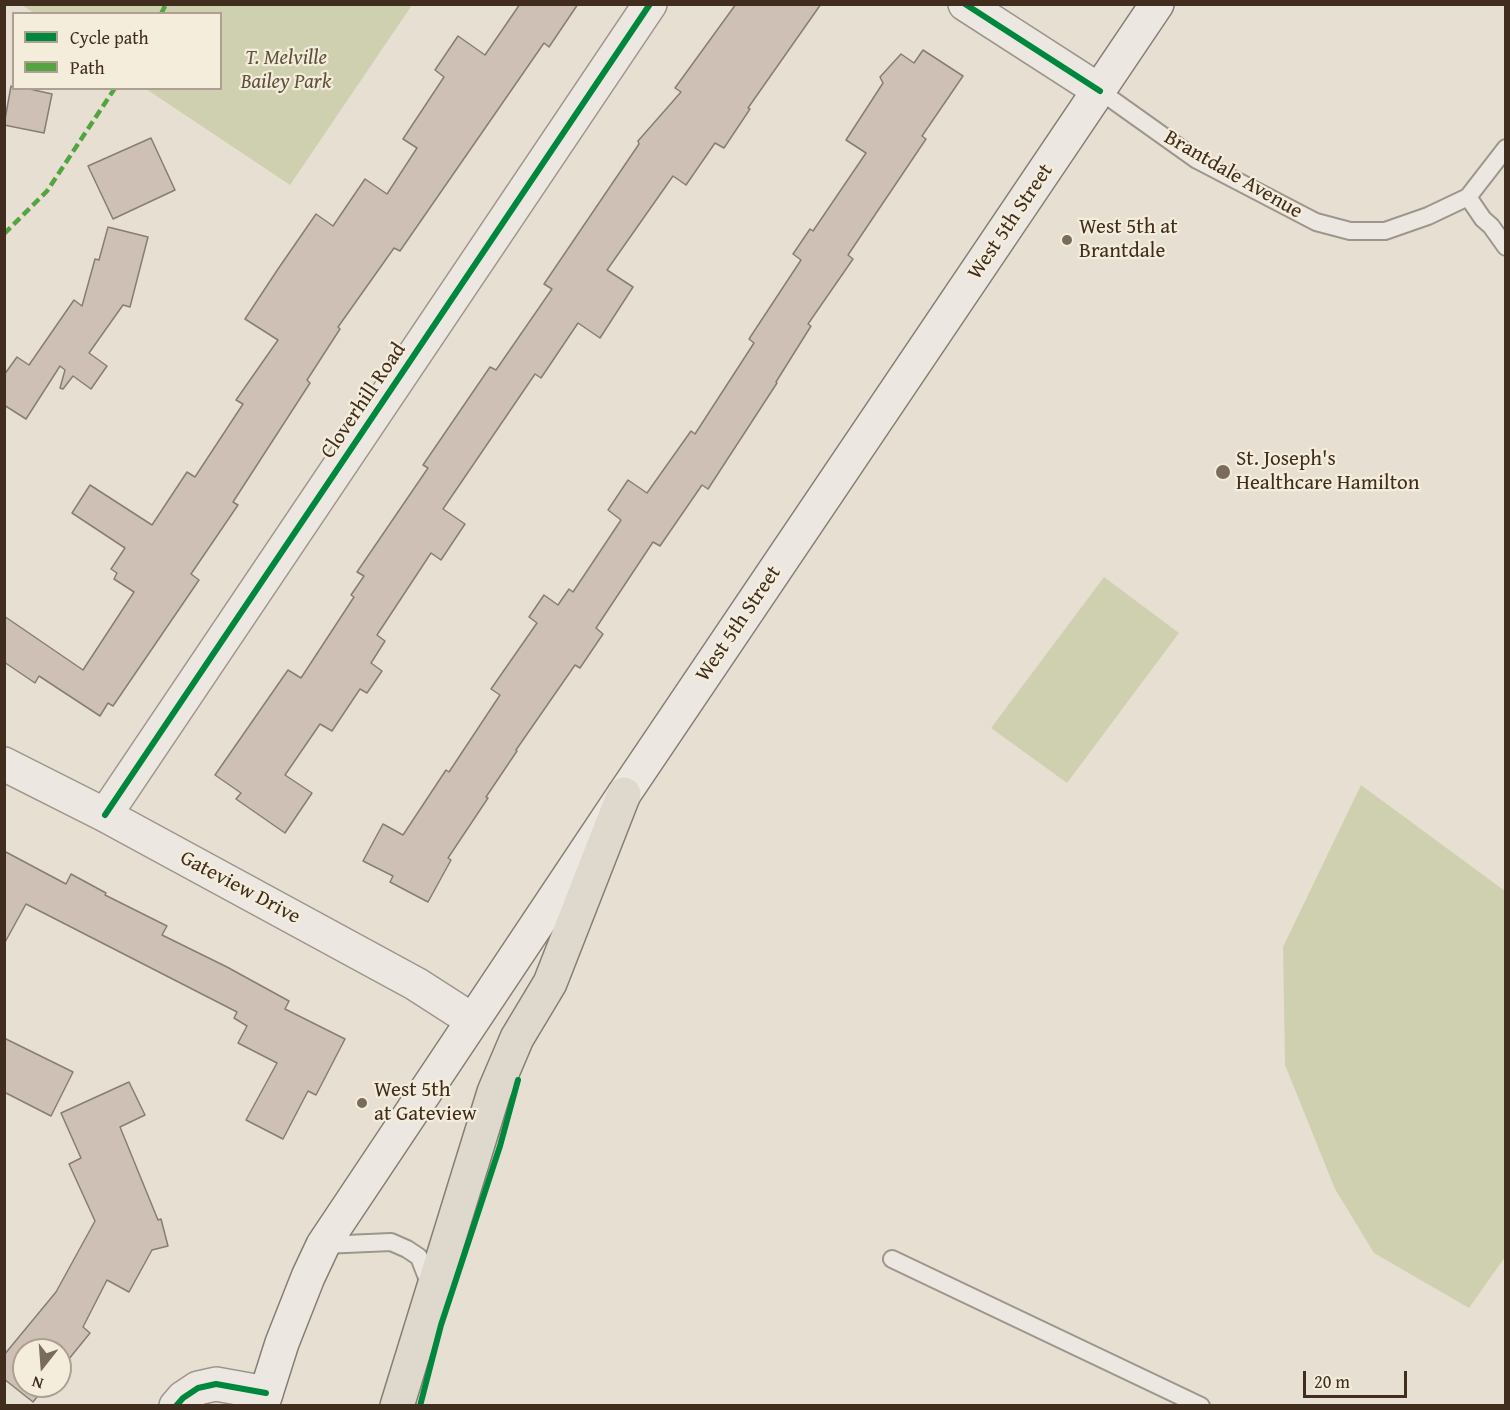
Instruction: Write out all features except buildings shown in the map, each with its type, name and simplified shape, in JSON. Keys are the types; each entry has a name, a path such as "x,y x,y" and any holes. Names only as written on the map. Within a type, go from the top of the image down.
{"main road":[{"path":"397,1406 494,1092 517,1038 550,983 624,794"}],"street":[{"name":"Cloverhill Road","path":"105,815 650,4"},
{"name":"Brantdale Avenue","path":"965,4 1100,91"},
{"name":"West 5th Street","path":"264,1399 282,1343 323,1245 472,1020 1157,4"},
{"name":"Gateview Drive","path":"4,764 105,815 416,984 472,1020"},
{"path":"176,1406 198,1388 216,1384 264,1399"}],"lane":[{"name":"Brantdale Avenue","path":"1100,91 1197,160 1316,222 1350,231 1385,231 1428,216 1468,197 1506,148"},
{"path":"1468,197 1482,219 1491,226 1506,247"},
{"path":"323,1245 391,1242 399,1245 419,1257 433,1292"},
{"path":"892,1259 1201,1406"}],"green space":[{"name":"T. Melville Bailey Park","path":"22,5 412,5 290,185 148,90 222,90 222,12 32,12"},
{"path":"1104,577 1179,633 1067,783 991,728"},
{"path":"1361,785 1505,891 1505,1257 1469,1308 1374,1253 1335,1189 1285,1065 1283,947"}],"marked path":[{"path":"162,12 166,4"},
{"path":"4,234 47,191 114,90"}],"cycle path":[{"path":"105,815 650,4"},
{"path":"965,4 1100,91"},
{"path":"420,1406 441,1325 500,1146 518,1080"},
{"path":"176,1406 198,1388 216,1384 266,1393"}],"place":[{"name":"West 5th at Brantdale","path":"1067,240"},
{"name":"St. Joseph's Healthcare Hamilton","path":"1223,472"},
{"name":"West 5th at Gateview","path":"362,1103"}]}
